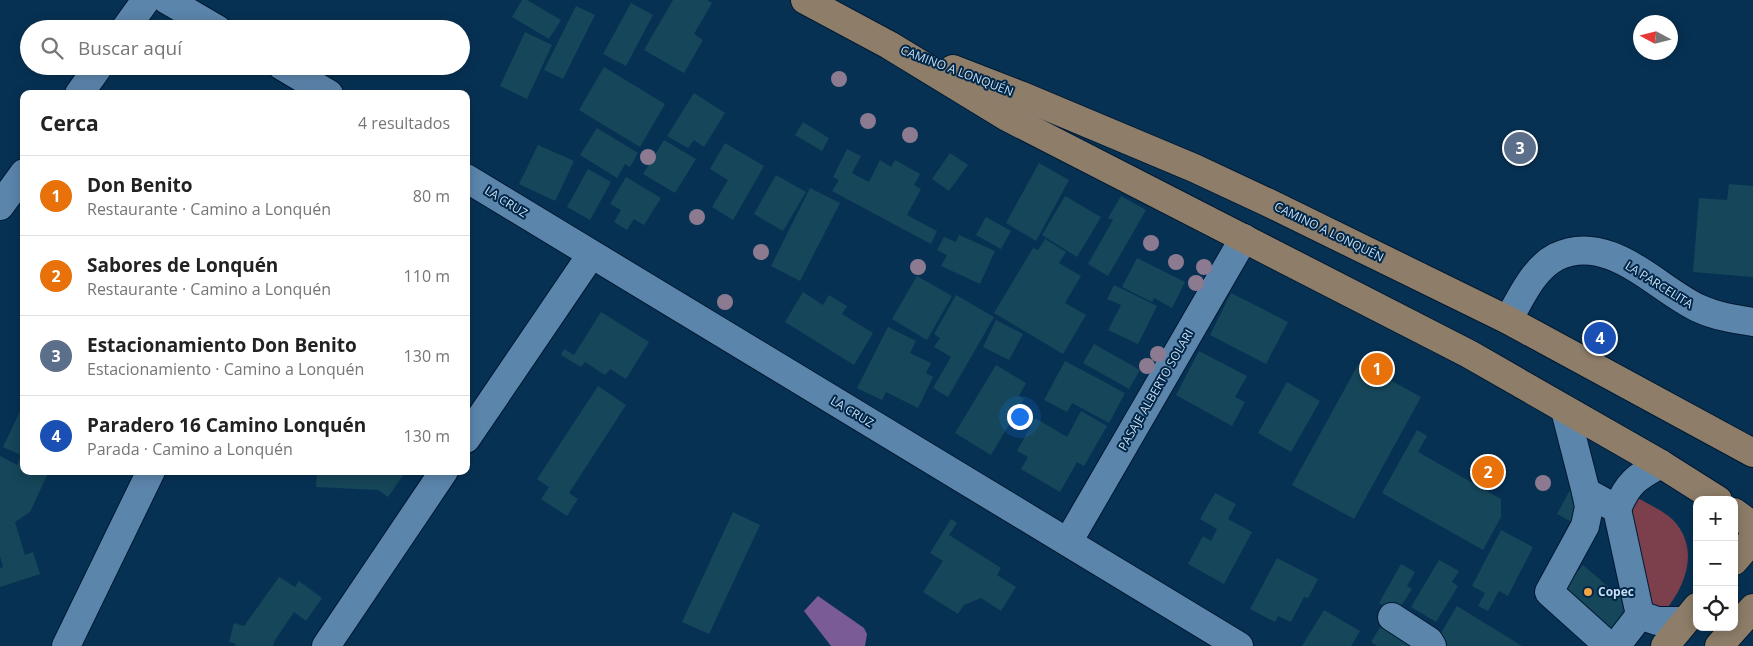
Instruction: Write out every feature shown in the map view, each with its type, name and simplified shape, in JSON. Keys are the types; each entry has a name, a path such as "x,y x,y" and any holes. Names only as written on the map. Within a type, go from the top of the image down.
{"main road":[{"name":"CAMINO A LONQUÉN","path":"805,0 889,45 1007,117 1469,354 1662,464 1712,496"},
{"name":"CAMINO A LONQUÉN","path":"889,45 1020,95 1194,168 1508,320 1753,453"},
{"path":"1738,515 1753,526"},
{"path":"1738,556 1753,539"},
{"path":"1719,646 1753,608"},
{"path":"1665,646 1691,614"}],"street":[{"path":"132,20 146,0"},
{"path":"167,0 201,20"},
{"path":"83,90 93,75"},
{"path":"297,75 322,90"},
{"path":"0,206 20,178"},
{"name":"LA CRUZ","path":"470,180 1239,646"},
{"name":"PASAJE ALBERTO SOLARI","path":"1068,542 1244,238"},
{"name":"LA PARCELITA","path":"1508,320 1530,281 1544,267 1556,257 1584,251 1615,258 1644,273 1696,308 1714,314 1753,322"},
{"path":"470,433 591,255"},
{"path":"1566,410 1590,507 1587,521 1549,592 1609,646"},
{"path":"1616,646 1640,614 1616,509 1625,491 1636,478 1662,464"},
{"path":"66,646 149,475"},
{"path":"326,646 441,475"},
{"path":"1586,492 1616,509"},
{"path":"1640,614 1657,621 1691,614"},
{"path":"1392,618 1429,641 1432,646"}],"shaded area":[{"path":"1636,497 1672,519 1681,530 1686,541 1688,553 1684,577 1673,600 1665,611 1653,606 1650,600 1629,502"},
{"path":"818,596 864,628 867,634 865,646 831,646 804,611"}],"building":[{"path":"522,0 527,0 561,20 549,39 512,17"},
{"path":"673,0 707,0 712,3 694,34 703,40 684,73 644,50"},
{"path":"631,3 653,15 626,66 603,54"},
{"path":"576,6 595,15 563,79 544,70"},
{"path":"525,32 552,45 527,99 500,86"},
{"path":"604,67 665,104 640,147 579,110"},
{"path":"694,93 725,113 704,147 694,140 688,148 667,136"},
{"path":"803,122 829,138 822,151 795,135"},
{"path":"597,128 638,153 630,167 625,164 617,178 580,155"},
{"path":"664,140 696,159 675,193 643,174"},
{"path":"725,143 764,166 733,220 712,207 728,180 710,169"},
{"path":"538,145 574,161 555,201 519,184"},
{"path":"847,149 861,156 852,173 869,182 880,160 891,167 895,160 920,174 914,185 921,189 907,215 937,231 931,244 832,191 839,180 833,177"},
{"path":"950,153 968,165 949,191 932,179"},
{"path":"1039,163 1069,180 1036,241 1006,223"},
{"path":"588,169 611,182 590,220 567,207"},
{"path":"776,175 806,192 783,231 754,214"},
{"path":"626,177 661,198 644,225 634,219 627,230 614,222 621,210 610,204"},
{"path":"1729,184 1753,186 1753,277 1693,272 1699,198 1727,200"},
{"path":"810,188 840,203 800,281 771,266"},
{"path":"1065,196 1101,217 1077,257 1042,235"},
{"path":"1121,196 1146,210 1108,276 1088,264 1113,220 1108,218"},
{"path":"986,217 1011,231 1001,249 976,235"},
{"path":"959,235 995,251 980,284 941,266 947,255 937,250 944,237 956,242"},
{"path":"1045,239 1066,252 1059,263 1081,276 1065,303 1086,315 1063,354 994,313 1033,248 1038,250"},
{"path":"1137,258 1185,282 1172,308 1154,298 1152,302 1122,287"},
{"path":"917,276 952,296 927,340 892,319"},
{"path":"1114,285 1157,306 1138,344 1108,330 1121,305 1107,299"},
{"path":"803,292 823,305 829,295 847,306 842,314 873,333 854,365 785,322"},
{"path":"1231,293 1288,322 1266,364 1210,335"},
{"path":"956,295 994,317 948,397 933,388 951,357 934,347 940,338 934,334"},
{"path":"601,312 649,342 626,379 610,369 605,375 585,362 581,367 561,355 564,349 574,355"},
{"path":"996,320 1023,334 1009,360 983,347"},
{"path":"888,327 916,341 910,353 931,363 926,373 933,377 918,408 886,392 882,400 857,388"},
{"path":"1094,344 1140,370 1129,389 1083,363"},
{"path":"1199,351 1247,376 1235,397 1245,402 1232,426 1176,395"},
{"path":"1065,361 1125,393 1109,423 1072,403 1067,412 1044,400"},
{"path":"1359,363 1421,397 1354,519 1292,485"},
{"path":"996,365 1026,383 1019,396 1024,399 991,455 955,433"},
{"path":"1287,382 1320,401 1291,452 1258,433"},
{"path":"598,386 626,405 569,493 578,499 567,516 541,499 549,487 537,479"},
{"path":"20,411 20,455 3,447"},
{"path":"1081,411 1107,426 1084,466 1077,462 1060,492 1021,469 1028,457 1017,451 1035,418 1067,437"},
{"path":"1417,430 1427,436 1418,452 1501,499 1501,517 1483,550 1382,493"},
{"path":"0,456 17,465 20,458 20,475 47,475 30,512 15,522 25,555 33,552 40,574 0,587 0,568 3,567 0,556"},
{"path":"317,475 403,475 388,497 378,490 316,487"},
{"path":"1576,479 1590,532 1557,514"},
{"path":"1215,493 1236,504 1228,519 1252,532 1224,584 1188,564 1203,536 1211,541 1217,529 1200,519"},
{"path":"733,512 760,525 709,634 682,622"},
{"path":"951,519 957,523 949,535 1001,568 997,575 1016,587 1001,611 981,598 964,605 958,614 923,592 943,561 930,553"},
{"path":"1501,530 1533,547 1508,596 1499,591 1488,611 1478,606 1485,593 1472,586"},
{"path":"1277,558 1318,579 1308,598 1304,597 1291,622 1278,616 1275,622 1250,609"},
{"path":"1439,560 1459,571 1452,582 1458,586 1436,622 1411,607"},
{"path":"1401,564 1415,572 1407,586 1412,589 1396,614 1379,603"},
{"path":"1583,565 1634,609 1608,639 1557,595"},
{"path":"279,577 295,587 299,581 322,598 306,621 294,612 273,646 235,646 236,644 229,642 234,623 244,626"},
{"path":"1457,606 1522,646 1445,646 1447,644 1438,638"},
{"path":"1324,610 1360,631 1351,646 1302,646"},
{"path":"1384,621 1415,646 1377,646 1371,642"}],"place":[{"name":"Estacionamiento Don Benito","path":"1520,148"},
{"name":"Paradero 16 Camino Lonquén","path":"1600,338"},
{"name":"Don Benito","path":"1377,369"},
{"name":"Sabores de Lonquén","path":"1488,472"},
{"name":"Copec","path":"1588,592"}]}
